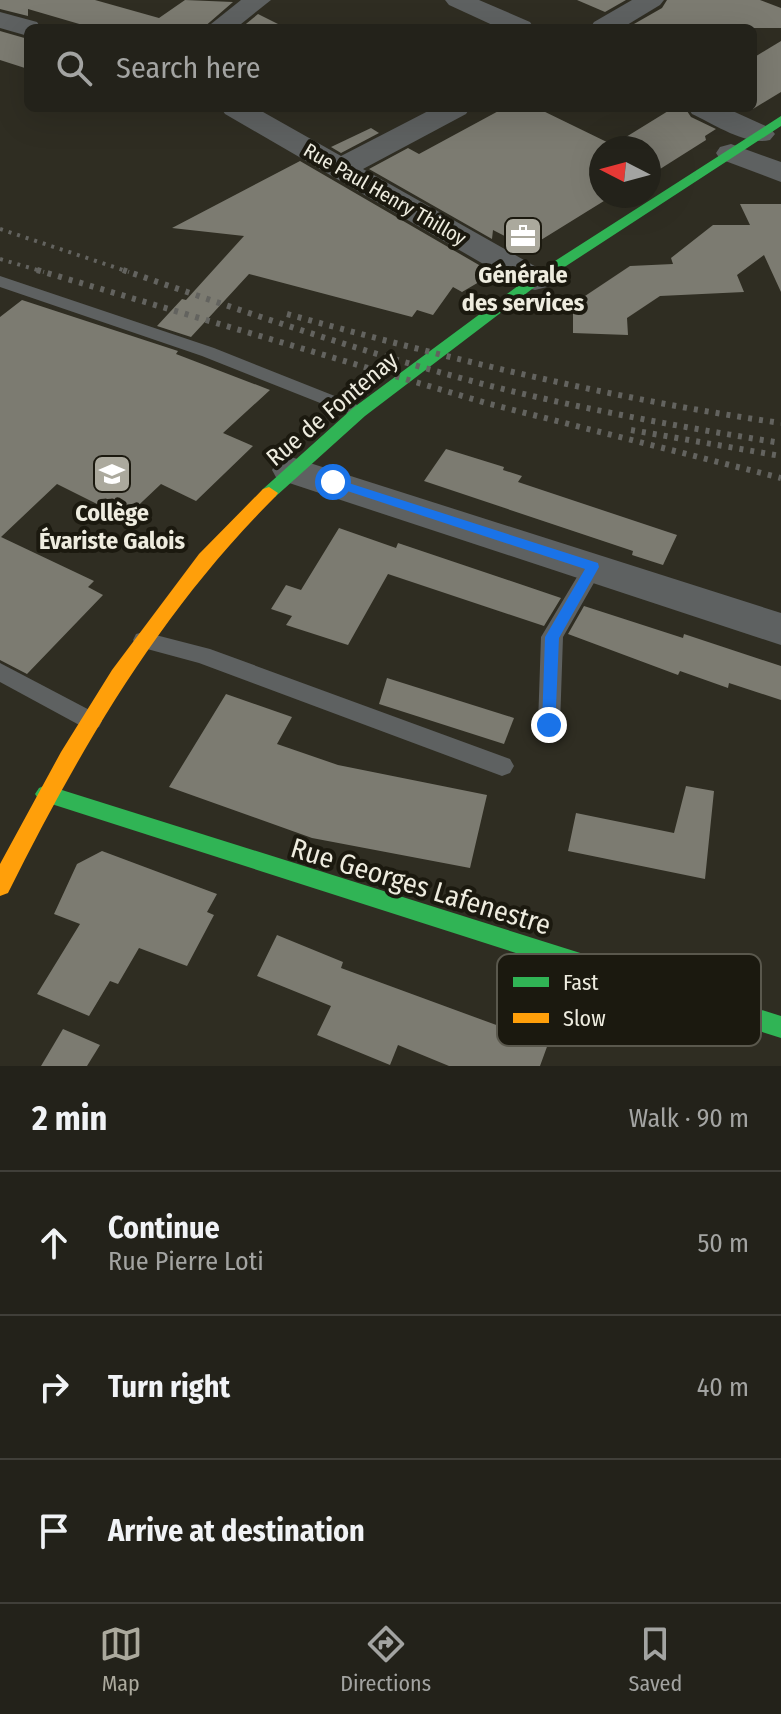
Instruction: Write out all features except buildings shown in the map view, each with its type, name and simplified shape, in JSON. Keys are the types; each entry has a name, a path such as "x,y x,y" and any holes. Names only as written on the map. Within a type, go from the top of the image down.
{"main road":[{"name":"Rue de Fontenay","path":"0,886 46,794 144,640 205,559 291,470 359,412 535,280 770,127"},
{"name":"Rue Georges Lafenestre","path":"46,794 544,954"},
{"name":"Rue Georges Lafenestre","path":"761,1021 781,1027"}],"street":[{"path":"225,24 258,0"},
{"path":"458,0 512,24"},
{"path":"610,24 651,0"},
{"path":"0,20 24,27"},
{"name":"Rue Paul Henry Thilloy","path":"242,112 535,280"},
{"path":"341,168 448,112"},
{"path":"716,112 770,127"},
{"path":"731,153 781,173"},
{"path":"291,470 781,629"}],"lane":[{"path":"0,281 208,352 359,412"},
{"path":"549,725 552,637 593,567"},
{"path":"144,640 202,655 502,766"},
{"path":"0,672 91,721"}],"railway":[{"path":"0,229 123,270"},
{"path":"0,259 44,272"},
{"path":"37,270 486,403 781,478"},
{"path":"123,270 129,272"},
{"path":"123,270 437,372 557,402 781,443"},
{"path":"287,314 532,376 656,402 781,423"},
{"path":"631,430 781,456"}],"traffic: fast":[{"path":"269,493 359,412 535,280 781,120"},
{"path":"46,794 551,954"},
{"path":"761,1021 781,1027"}],"traffic: slow":[{"path":"0,886 68,759 146,636 212,550 269,493"}],"place":[{"name":"Générale des services","path":"523,236"},
{"name":"Collège Évariste Galois","path":"112,474"}],"route":[{"path":"333,482 593,567 552,637 549,725"}]}
